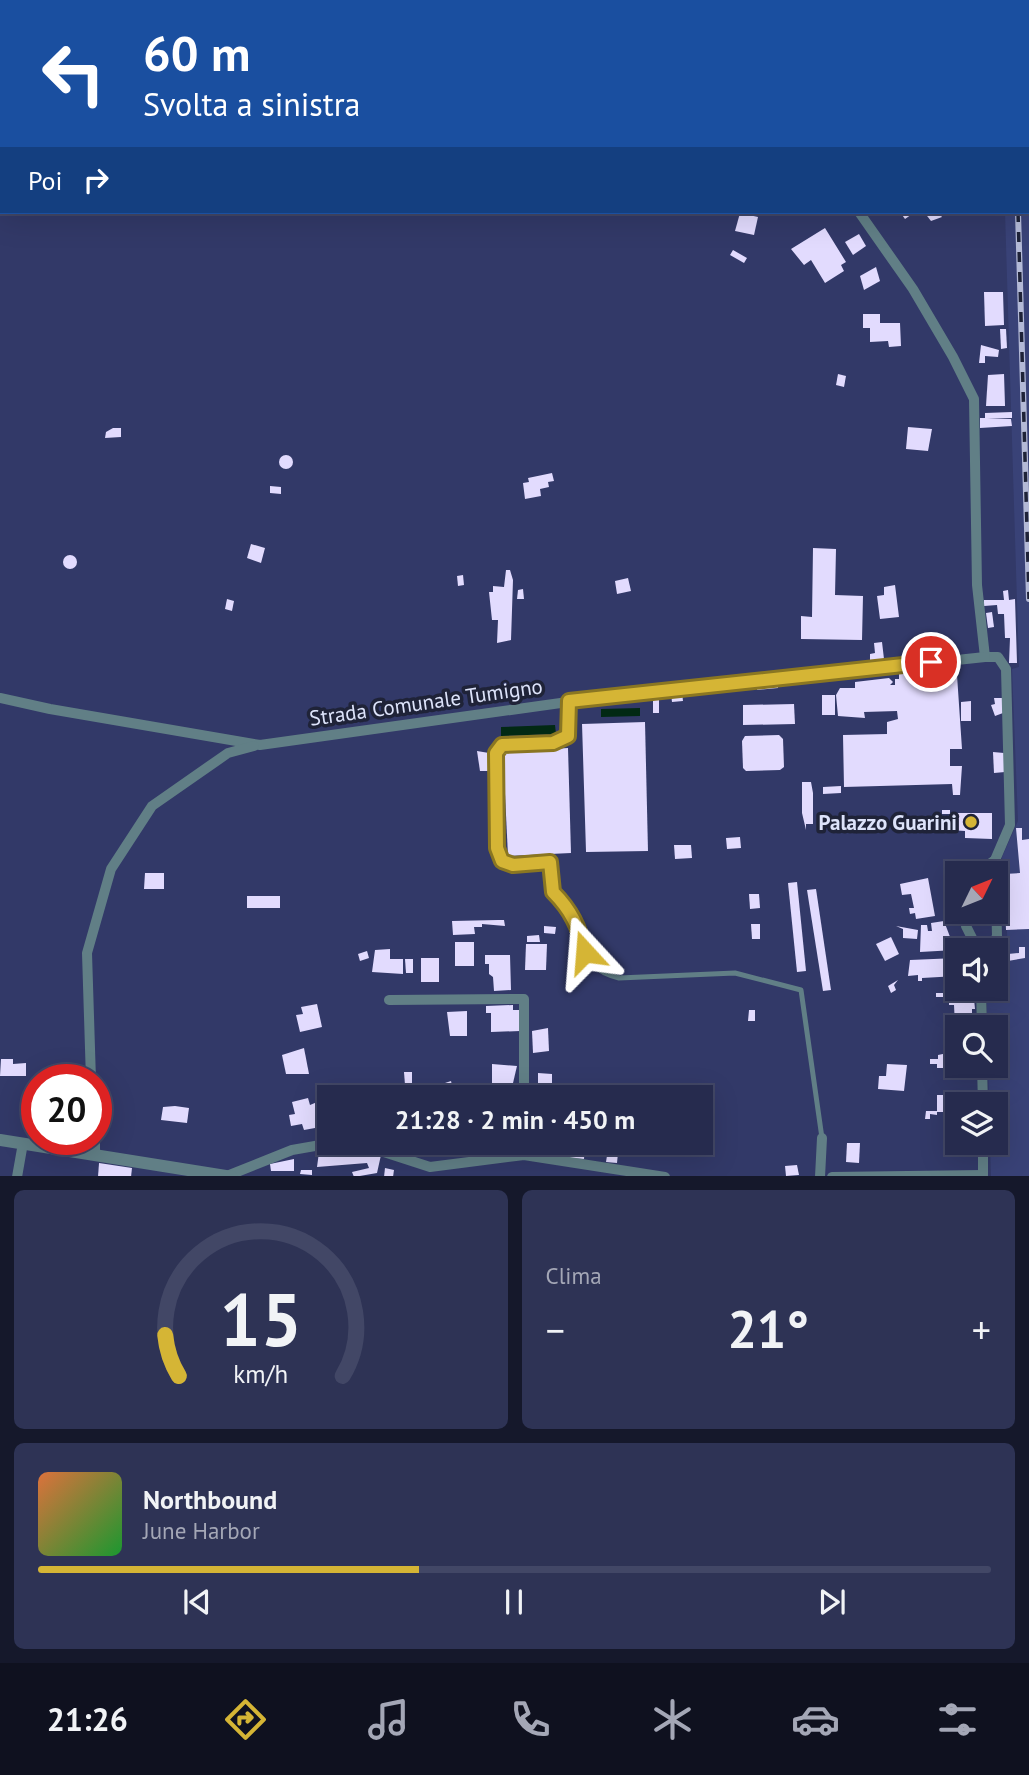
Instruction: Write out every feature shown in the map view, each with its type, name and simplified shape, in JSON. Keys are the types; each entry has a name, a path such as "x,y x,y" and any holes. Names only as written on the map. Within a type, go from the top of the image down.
{"street":[{"path":"860,214 913,289 974,399 977,584 985,657 999,657 1006,669 1010,825 995,860"},
{"name":"Strada Comunale Tumigno","path":"0,698 260,745 569,701 985,657"},
{"path":"91,1064 87,953 111,869 152,806 228,753 260,745"},
{"path":"389,1000 524,999 524,1085"},
{"path":"820,1176 822,1138"},
{"path":"0,1140 21,1143"},
{"path":"95,1155 229,1176 292,1150 317,1146"},
{"path":"17,1176 21,1154"},
{"path":"393,1155 430,1167 524,1155 659,1176"},
{"path":"846,1176 886,1173 983,1176 983,1155"}],"lane":[{"path":"569,701 568,736 553,743 502,745 496,753 497,848 502,861 513,865 550,862 553,892 567,906 580,931 585,952 602,974 619,978 735,973 801,990 822,1138"}],"shaded area":[{"path":"1005,214 1029,214 1029,1176 991,1176 990,1155 1008,1155 1008,1092 989,1092 988,1078 1008,1078 1008,1015 987,1015 987,1001 1008,1001 1008,861 1002,861 1002,857 1018,821 1012,669 1019,667"},
{"path":"640,708 640,716 601,717 601,709"},
{"path":"555,725 556,734 501,736 501,727"}],"building":[{"path":"740,214 758,217 754,235 735,231"},
{"path":"926,214 940,214 942,217 931,221"},
{"path":"825,228 846,262 841,265 844,271 825,283 811,260 804,265 791,249"},
{"path":"859,234 866,246 853,255 845,242"},
{"path":"733,250 747,258 744,263 730,255"},
{"path":"876,267 880,281 864,290 860,276"},
{"path":"984,292 1003,292 1004,325 985,326"},
{"path":"863,314 880,314 880,323 900,323 901,346 889,347 888,341 870,342 870,328 863,328"},
{"path":"1000,329 1006,329 1007,348 1001,349"},
{"path":"981,345 999,350 998,357 985,356 985,363 979,363"},
{"path":"838,374 846,376 844,387 836,385"},
{"path":"1004,374 1005,406 986,406 988,375"},
{"path":"1012,412 1012,418 987,418 1011,419 1012,426 980,428 980,418 985,418 985,413"},
{"path":"908,427 932,429 928,451 906,449"},
{"path":"121,428 121,437 105,438 106,432"},
{"path":"286,455 291,457 291,467 286,469 281,467 279,462 281,457"},
{"path":"552,473 554,481 548,482 549,487 540,489 541,496 525,499 523,483 529,482 528,478"},
{"path":"270,486 281,487 281,494 270,493"},
{"path":"251,544 265,548 261,563 247,558"},
{"path":"813,548 836,549 835,595 863,596 862,640 801,639 801,616 812,617"},
{"path":"67,555 73,555 77,562 73,569 67,569 63,565 63,559"},
{"path":"506,570 510,570 513,580 511,640 497,643 498,620 492,620 489,592 493,592 493,586 504,587"},
{"path":"463,575 464,585 458,586 457,576"},
{"path":"628,578 631,591 617,594 615,581"},
{"path":"895,585 899,617 880,619 877,596 884,595 884,587"},
{"path":"523,589 524,599 517,599 518,590"},
{"path":"1008,590 1009,600 1015,599 1017,663 1009,663 1010,638 1005,638 1004,614 998,614 997,605 984,606 984,600 1004,600 1003,591"},
{"path":"227,599 234,601 232,611 225,609"},
{"path":"992,612 994,627 988,628 986,613"},
{"path":"882,642 884,659 870,661 870,654 875,653 874,643"},
{"path":"899,669 912,669 912,678 957,675 962,749 950,749 950,766 962,766 960,795 953,795 952,784 844,787 843,735 887,734 887,722 898,719 897,711 864,712 865,718 838,716 836,695 840,688 855,688 855,682 889,678 893,682 890,685 895,685 895,679 899,679"},
{"path":"778,682 778,688 757,690 757,684"},
{"path":"682,692 683,701 672,702 671,693"},
{"path":"822,695 835,695 835,715 822,715"},
{"path":"994,698 1002,698 1003,713 995,716 991,705 995,704"},
{"path":"653,700 659,700 659,713 653,713"},
{"path":"971,701 971,721 961,721 961,702"},
{"path":"794,704 795,724 743,725 743,705"},
{"path":"645,722 648,851 586,852 582,724"},
{"path":"779,735 783,739 784,767 780,770 746,771 743,768 742,741 745,736"},
{"path":"568,748 571,853 508,856 503,752"},
{"path":"477,751 489,753 489,771 480,771"},
{"path":"993,752 1004,753 1005,772 994,773"},
{"path":"802,782 811,782 813,793 813,824 806,824 806,830 802,813"},
{"path":"841,786 841,793 823,794 823,787"},
{"name":"Palazzo Guarini","path":"942,810 950,810 950,813 992,813 992,839 965,838 965,831 949,830 950,814 942,814"},
{"path":"1016,828 1022,828 1022,840 1029,839 1029,929 1006,930 1008,874 1020,873"},
{"path":"740,837 741,848 727,849 726,838"},
{"path":"674,845 691,845 692,858 675,859"},
{"path":"145,873 164,873 164,889 144,889"},
{"path":"928,878 935,916 916,919 915,913 910,914 909,908 914,908 911,894 902,895 900,884"},
{"path":"797,882 806,971 797,972 788,883"},
{"path":"816,889 831,990 823,991 807,890"},
{"path":"749,894 759,894 760,908 750,909"},
{"path":"247,896 280,896 280,908 247,908"},
{"path":"504,920 505,926 482,924 482,927 474,927 475,934 453,935 452,921"},
{"path":"944,921 950,938 945,938 945,951 920,952 921,925 927,925 928,931 932,931 931,923"},
{"path":"751,924 760,924 760,939 752,939"},
{"path":"544,926 556,927 555,934 544,933"},
{"path":"896,926 918,930 917,939 903,938 903,929"},
{"path":"539,935 540,942 527,942 527,936"},
{"path":"891,937 899,954 885,961 876,944"},
{"path":"455,942 474,942 474,966 455,966"},
{"path":"526,944 547,944 546,970 525,970"},
{"path":"1019,947 1025,947 1025,958 1008,961 1008,954 1019,953"},
{"path":"390,949 390,959 403,959 403,974 372,972 375,950"},
{"path":"367,951 369,958 360,961 358,954"},
{"path":"485,955 510,955 511,990 494,991 493,977 489,974 489,964 485,964"},
{"path":"421,958 439,958 439,982 421,982"},
{"path":"405,959 413,959 413,973 406,973"},
{"path":"945,959 945,977 922,978 922,981 918,981 918,975 908,976 910,960"},
{"path":"898,980 894,985 896,990 891,993 888,986"},
{"path":"936,993 945,993 945,997 936,997"},
{"path":"949,1001 974,1001 975,1009 972,1009 972,1015 954,1015 954,1005 949,1005"},
{"path":"317,1004 322,1027 300,1032 296,1015 303,1014 301,1007"},
{"path":"513,1005 513,1010 519,1010 520,1031 491,1032 491,1013 486,1013 486,1006"},
{"path":"749,1010 755,1010 755,1021 748,1021"},
{"path":"467,1011 467,1036 450,1036 447,1012"},
{"path":"548,1028 549,1051 533,1053 532,1031"},
{"path":"304,1048 309,1074 286,1074 282,1055"},
{"path":"945,1054 945,1068 930,1064 930,1059 938,1059 938,1055"},
{"path":"1,1059 13,1059 13,1064 26,1063 21,1064 21,1076 0,1076"},
{"path":"492,1064 517,1066 513,1083 492,1084"},
{"path":"887,1064 907,1065 904,1091 878,1089 879,1076 886,1076"},
{"path":"404,1072 412,1072 412,1084 405,1085"},
{"path":"538,1073 552,1074 552,1085 538,1085"},
{"path":"937,1095 945,1095 945,1112 937,1112"},
{"path":"308,1098 310,1105 317,1102 317,1134 315,1128 304,1130 302,1124 291,1126 289,1115 295,1114 292,1102"},
{"path":"163,1107 189,1108 187,1123 161,1120"},
{"path":"926,1111 937,1111 937,1115 930,1114 930,1119 925,1119"},
{"path":"847,1143 860,1143 859,1163 846,1162"},
{"path":"319,1155 381,1155 377,1173 354,1176 352,1172 369,1168 367,1163 317,1167"},
{"path":"447,1155 447,1157 425,1157"},
{"path":"568,1155 584,1155 584,1159 568,1158"},
{"path":"607,1155 618,1155 617,1163 606,1162"},
{"path":"294,1159 294,1171 271,1171 270,1164"},
{"path":"99,1163 132,1168 131,1176 98,1176"},
{"path":"797,1165 799,1175 786,1176 785,1166"},
{"path":"385,1168 394,1170 393,1176 384,1176"},
{"path":"301,1170 312,1170 312,1175 300,1174"}],"railway":[{"path":"1018,214 1029,599"}],"place":[{"name":"Palazzo Guarini","path":"971,822"}],"route":[{"path":"585,952 580,931 567,906 553,892 550,862 513,865 502,861 497,848 496,753 502,745 553,743 568,736 569,701 931,662"}]}
